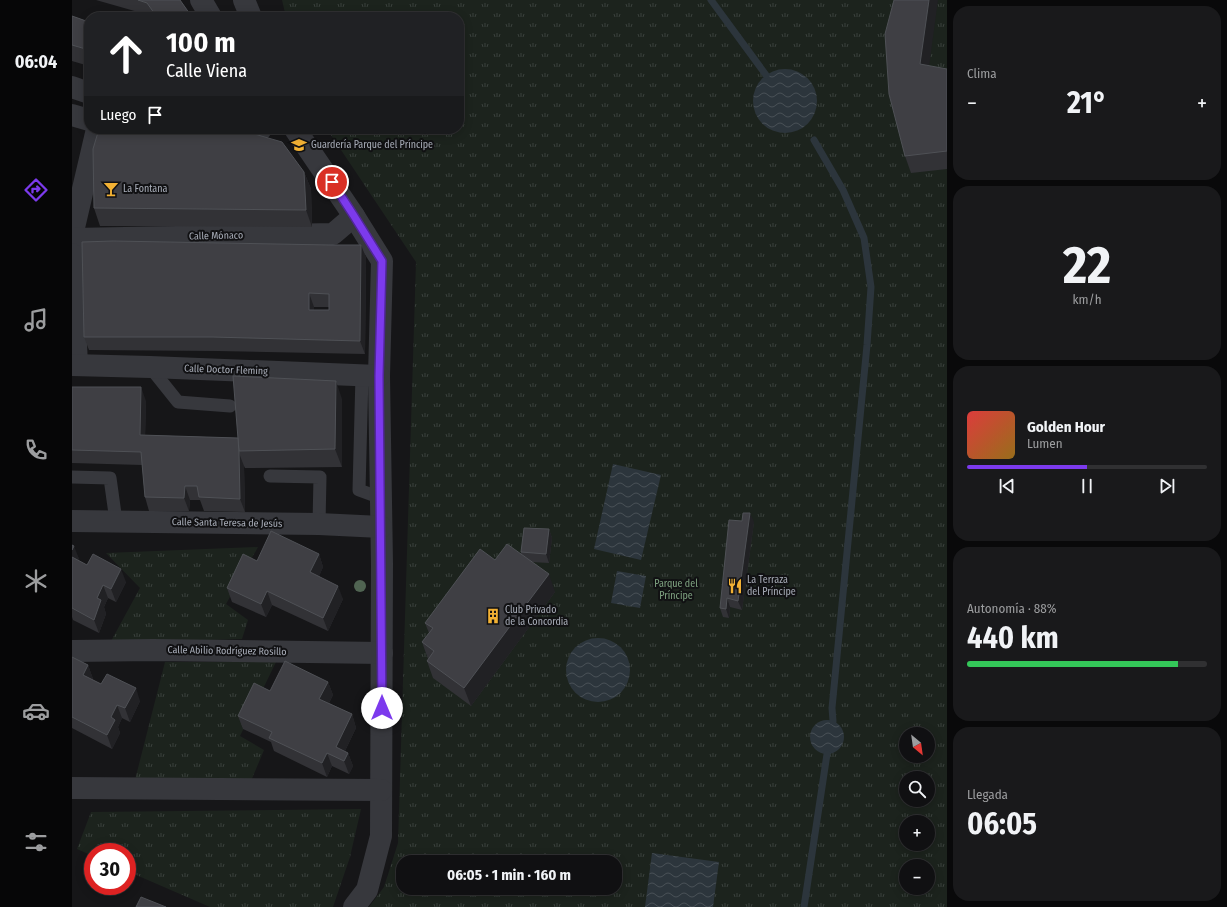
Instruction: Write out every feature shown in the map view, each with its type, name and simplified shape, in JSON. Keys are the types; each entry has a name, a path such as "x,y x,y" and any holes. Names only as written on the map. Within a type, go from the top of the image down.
{"street":[{"path":"201,0 208,12"},
{"path":"244,0 249,12"},
{"path":"72,87 84,91"},
{"path":"72,115 84,119"},
{"path":"72,237 96,134"},
{"path":"298,134 354,216 382,261 370,376 381,498 381,836 367,890 354,907"},
{"name":"Calle Mónaco","path":"72,237 333,234 354,216"},
{"path":"72,254 74,365"},
{"name":"Calle Doctor Fleming","path":"74,365 370,376"},
{"name":"Calle Santa Teresa de Jesús","path":"72,521 319,524 381,527"},
{"name":"Calle Abilio Rodríguez Rosillo","path":"72,651 382,653"},
{"path":"72,788 381,790"}],"lane":[{"path":"150,367 178,402 230,406"},
{"path":"270,476 320,478 319,524"},
{"path":"72,477 110,478 116,521"}],"green space":[{"name":"Parque del Príncipe","path":"282,0 947,0 947,907 369,907 384,887 398,843 416,262 330,134 464,134 464,12 285,12"},
{"path":"258,547 226,604 248,620 242,639 110,643 140,588 106,553"},
{"path":"165,662 276,662 240,736 264,750 251,781 135,780"},
{"path":"361,809 350,857 333,907 210,907 136,875 136,843 84,843 84,852 77,849 91,812"}],"water":[{"path":"785,69 803,75 811,83 817,101 811,119 803,127 785,133 767,127 759,119 753,101 759,83 767,75"},
{"path":"613,464 661,475 641,560 594,549"},
{"path":"617,571 646,576 640,608 611,603"},
{"path":"592,638 604,638 621,647 628,658 630,670 628,682 621,693 604,702 592,702 580,697 571,688 566,676 566,664 571,652 580,643"},
{"path":"830,720 839,725 843,730 843,744 839,749 834,753 824,754 820,753 811,744 810,734 811,730 820,721"},
{"path":"652,853 719,862 713,907 645,907"}],"building":[{"path":"138,0 180,0 188,12 153,12 147,3"},
{"path":"894,0 929,0 920,64 947,69 947,151 905,156 889,94 885,34"},
{"path":"72,16 84,20 84,49 72,45"},
{"path":"98,134 254,134 282,142 304,172 306,210 94,208 93,149"},
{"path":"113,241 361,245 360,341 212,337 84,337 82,242","holes":["309,293 329,294 329,310 309,310"]},
{"path":"233,376 336,381 335,449 239,451"},
{"path":"72,387 141,387 140,435 238,438 240,499 199,497 197,486 185,486 184,498 145,497 141,452 72,450"},
{"name":"La Terraza del Príncipe","path":"743,513 750,513 738,601 727,598 726,609 720,608 729,520 742,521"},
{"path":"524,528 549,529 546,554 521,552"},
{"path":"271,531 319,554 310,572 338,586 323,618 267,591 261,604 227,588 243,554 257,561"},
{"name":"Club Privado de la Concordia","path":"507,544 549,574 464,688 427,661 434,651 422,642 433,628 425,623 480,549 495,560"},
{"path":"93,554 121,569 111,589 103,585 97,598 101,600 94,620 72,608 72,557 87,565"},
{"path":"72,657 88,665 83,675 101,684 107,674 136,688 125,708 117,705 111,717 115,720 107,735 72,717"},
{"path":"285,661 328,682 319,699 352,714 336,747 348,753 344,761 327,753 322,763 269,738 272,732 238,716 254,683 270,691"},
{"path":"141,897 166,907 136,907"}],"waterway":[{"path":"711,0 766,75"},
{"path":"814,140 843,190 864,238 871,287 867,345 832,708 833,721"},
{"path":"804,907 827,754"}],"place":[{"name":"Guardería Parque del Príncipe","path":"299,145"},
{"name":"La Fontana","path":"111,189"},
{"name":"La Terraza del Príncipe","path":"735,586"},
{"name":"Club Privado de la Concordia","path":"493,616"}],"route":[{"path":"332,182 382,261 379,376 382,708"}]}
